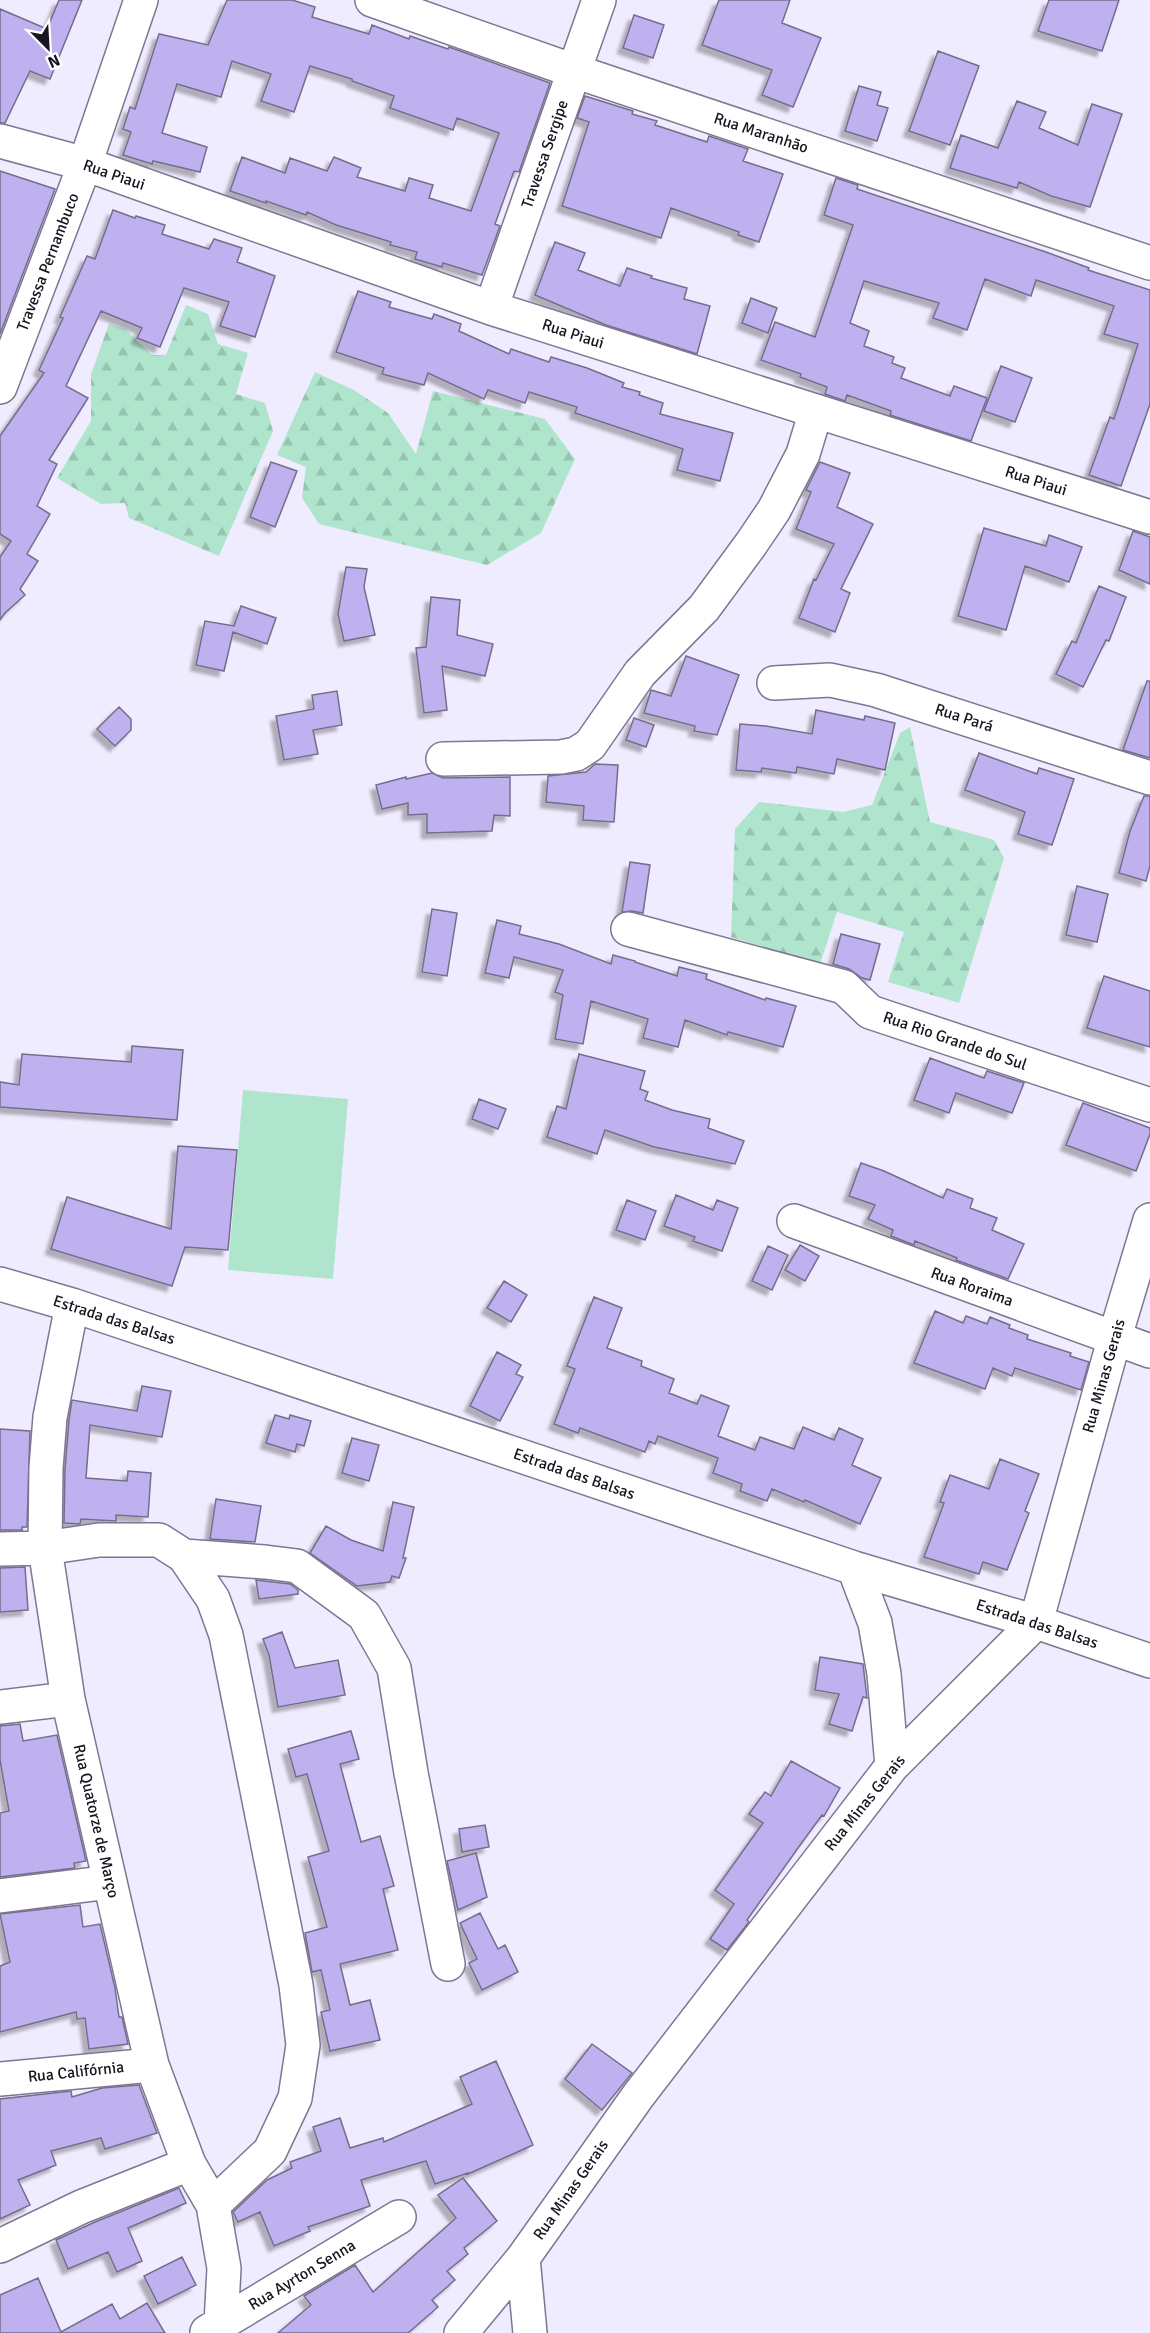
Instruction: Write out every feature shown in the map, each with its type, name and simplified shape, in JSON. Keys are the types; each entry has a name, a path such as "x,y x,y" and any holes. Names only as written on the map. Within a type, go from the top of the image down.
{"street":[{"name":"Travessa Pernambuco","path":"0,387 85,164 141,0"},
{"name":"Rua Maranhão","path":"372,0 574,71 1150,263"},
{"name":"Travessa Sergipe","path":"491,308 599,0"},
{"name":"Rua Piaui","path":"0,141 85,164 491,308 1150,517"},
{"path":"443,759 561,757 576,754 590,745 634,680 704,608 751,544 774,510 803,454 816,411"},
{"name":"Rua Pará","path":"774,683 830,680 876,690 1150,778"},
{"name":"Rua Rio Grande do Sul","path":"628,929 844,987 870,1012 1150,1105"},
{"name":"Rua Minas Gerais","path":"461,2333 522,2258 638,2096 892,1766 1036,1622 1114,1340 1150,1220"},
{"name":"Rua Roraima","path":"794,1221 1114,1340 1150,1351"},
{"name":"Estrada das Balsas","path":"0,1284 72,1305 854,1568 1036,1622 1150,1660"},
{"name":"Rua Quatorze de Março","path":"72,1305 50,1417 45,1468 45,1548 68,1699 152,2065 189,2164 213,2205 224,2268 213,2328"},
{"path":"0,1549 45,1548 99,1540 159,1540 184,1556 213,1599 226,1635 296,1985 303,2045 294,2098 270,2151 213,2205"},
{"path":"184,1556 297,1566 364,1615 394,1668 411,1773 448,1964"},
{"path":"854,1568 874,1623 884,1674 892,1766"},
{"path":"0,1707 68,1699"},
{"path":"0,1896 111,1882"},
{"name":"Rua Califórnia","path":"0,2079 152,2065"},
{"path":"0,2246 81,2207 189,2164"},
{"name":"Rua Ayrton Senna","path":"213,2328 399,2217"},
{"path":"522,2258 530,2333"}],"green space":[{"path":"186,305 208,314 218,344 248,353 236,394 265,403 273,431 219,556 129,518 125,503 101,504 57,478 91,421 91,374 109,324 125,329 152,355 166,355"},
{"path":"315,372 354,390 388,413 416,454 433,391 545,419 575,459 541,533 487,565 319,524 302,498 306,467 277,455"},
{"path":"910,727 930,822 994,840 1004,858 959,1003 888,982 904,932 837,912 820,964 731,937 735,829 759,802 843,812 872,805 900,733"},
{"path":"243,1090 348,1099 333,1279 228,1270"}],"building":[{"path":"59,0 82,0 50,79 30,71 5,123 0,123 0,9 47,29"},
{"path":"227,0 292,0 315,7 312,17 369,34 372,25 409,39 410,36 448,49 449,47 550,83 519,172 514,171 495,224 500,226 482,275 443,263 442,267 415,259 417,252 390,245 391,242 336,225 307,212 306,215 230,191 242,157 285,173 290,158 327,171 334,157 361,168 357,177 405,191 409,178 433,185 429,198 471,211 499,133 457,118 453,130 390,108 394,96 352,81 352,79 310,66 294,112 261,101 271,74 232,61 221,97 177,84 162,133 207,147 200,172 153,161 152,164 123,155 131,132 123,129 130,107 135,109 159,34 208,45"},
{"path":"719,0 790,0 782,23 821,38 793,107 762,95 772,70 702,45"},
{"path":"1049,0 1119,0 1102,51 1038,31"},
{"path":"634,15 664,25 653,58 623,48"},
{"path":"938,51 979,66 950,145 909,131"},
{"path":"859,86 881,92 877,105 888,108 877,141 845,131"},
{"path":"585,96 633,111 632,114 657,121 655,125 707,142 709,136 748,149 743,161 783,174 759,242 738,235 739,232 671,208 661,238 562,206 589,122 577,118"},
{"path":"1017,101 1046,112 1039,128 1078,145 1092,104 1122,114 1090,207 1051,196 1019,182 1017,188 950,168 961,135 998,148"},
{"path":"0,171 55,189 0,334"},
{"path":"836,178 858,185 857,189 1046,252 1089,268 1088,270 1150,290 1150,404 1121,486 1089,475 1110,417 1114,419 1138,344 1104,334 1114,306 1036,280 1031,296 985,279 967,330 933,318 939,303 864,281 850,323 869,331 864,346 894,357 892,363 905,368 901,378 950,396 954,386 987,398 971,441 890,415 891,411 847,395 845,401 825,394 827,387 800,377 801,374 761,360 775,322 815,337 853,225 824,215"},
{"path":"113,210 165,225 162,234 209,249 214,239 242,248 237,262 275,276 255,337 220,326 229,302 184,288 160,347 137,338 142,328 101,311 66,386 88,398 49,460 57,464 37,506 50,514 27,554 38,561 20,589 25,595 0,620 0,557 11,541 0,534 0,436 44,373 39,370 63,318 60,317 87,256 95,259"},
{"path":"555,242 585,253 578,270 620,286 627,268 652,276 651,278 687,288 684,299 710,306 697,354 606,325 535,295"},
{"path":"358,291 391,302 389,307 432,319 434,314 461,324 459,331 509,354 511,349 549,362 551,357 587,368 624,383 622,387 640,392 639,395 663,403 660,414 733,433 720,481 677,470 683,449 575,413 577,407 529,392 525,403 488,390 484,399 428,373 424,385 382,374 384,368 336,352"},
{"path":"751,298 777,308 768,333 742,323"},
{"path":"1001,366 1032,378 1015,422 984,411"},
{"path":"271,462 297,471 275,527 250,517"},
{"path":"820,462 850,473 837,507 873,524 841,589 850,593 835,632 799,618 814,579 816,580 834,544 796,529 811,492 806,490"},
{"path":"984,528 1046,546 1049,535 1082,547 1069,582 1025,566 1006,630 958,616"},
{"path":"1133,531 1150,537 1150,584 1119,570"},
{"path":"346,567 367,569 364,587 375,635 344,641 338,614"},
{"path":"1099,586 1126,597 1109,641 1106,640 1083,687 1056,674 1072,641 1076,643"},
{"path":"431,597 460,600 457,635 493,644 485,676 442,666 447,710 424,713 416,648 426,647"},
{"path":"241,606 276,618 267,644 233,632 224,671 196,665 205,621 234,626"},
{"path":"686,656 739,675 717,735 694,731 695,726 644,713 651,690 671,696"},
{"path":"1147,681 1150,681 1150,758 1123,750"},
{"path":"337,691 342,725 313,730 318,754 284,760 276,716 314,709 312,695"},
{"path":"119,707 131,719 131,730 115,746 97,729"},
{"path":"816,710 864,720 865,716 895,723 885,770 837,759 834,774 797,767 796,773 762,768 761,772 736,770 740,724 812,734"},
{"path":"634,718 654,725 646,747 626,740"},
{"path":"979,753 1037,774 1039,768 1074,779 1052,845 1018,834 1025,812 965,790"},
{"path":"595,764 618,765 614,822 583,820 584,806 546,802 548,776 586,772"},
{"path":"432,773 443,778 510,777 510,816 494,815 492,831 427,833 427,814 408,815 408,803 382,809 376,785"},
{"path":"1144,796 1150,796 1150,866 1146,881 1119,873 1130,831"},
{"path":"630,862 650,865 643,913 622,912"},
{"path":"1077,886 1108,894 1097,942 1066,935"},
{"path":"432,909 457,913 447,976 422,972"},
{"path":"497,920 521,926 519,934 559,944 611,964 613,955 677,976 679,967 707,974 706,979 765,1000 766,998 796,1006 783,1047 728,1032 727,1035 685,1020 678,1047 643,1038 648,1019 591,1001 583,1044 555,1039 563,995 555,992 563,970 514,957 509,978 485,973"},
{"path":"841,934 880,944 870,980 833,964"},
{"path":"1104,976 1150,991 1150,1047 1087,1028"},
{"path":"132,1046 183,1050 177,1120 0,1107 0,1082 19,1085 22,1054 131,1062"},
{"path":"579,1054 645,1071 640,1089 648,1092 645,1100 672,1110 710,1119 708,1128 744,1141 735,1164 654,1147 605,1130 597,1154 547,1137 557,1106 566,1109"},
{"path":"930,1058 984,1078 987,1071 1024,1083 1012,1113 956,1093 949,1113 914,1100"},
{"path":"479,1099 506,1109 498,1129 472,1119"},
{"path":"1083,1103 1150,1128 1150,1134 1136,1171 1066,1145"},
{"path":"178,1146 237,1150 228,1250 185,1247 172,1286 51,1249 67,1197 171,1229"},
{"path":"861,1163 943,1198 947,1189 973,1199 970,1208 997,1218 992,1230 1024,1244 1008,1279 956,1260 957,1258 915,1241 914,1245 891,1236 893,1230 868,1219 875,1205 849,1196"},
{"path":"676,1195 713,1210 717,1200 738,1208 722,1251 693,1241 695,1237 664,1226"},
{"path":"627,1200 656,1211 645,1240 616,1230"},
{"path":"800,1245 819,1256 805,1281 785,1270"},
{"path":"768,1246 788,1255 772,1290 752,1281"},
{"path":"504,1281 527,1295 511,1322 487,1308"},
{"path":"594,1297 622,1308 607,1348 642,1361 641,1366 674,1379 669,1393 697,1404 701,1395 729,1406 718,1436 755,1450 760,1437 794,1449 803,1427 834,1440 839,1428 863,1439 852,1465 881,1478 860,1524 805,1500 804,1502 772,1489 767,1501 740,1491 742,1484 713,1473 718,1458 658,1436 655,1444 649,1441 645,1452 580,1428 578,1433 554,1424 575,1369 567,1366"},
{"path":"935,1311 963,1323 966,1316 987,1324 990,1317 1010,1325 1009,1328 1028,1335 1027,1339 1071,1353 1070,1356 1089,1362 1081,1390 1015,1368 1012,1376 993,1368 985,1389 914,1363"},
{"path":"497,1352 521,1365 516,1374 523,1377 500,1421 470,1406"},
{"path":"142,1386 171,1391 162,1437 90,1425 86,1478 127,1481 128,1471 151,1473 148,1517 116,1515 116,1521 81,1519 80,1524 64,1523 65,1469 72,1400 137,1411"},
{"path":"275,1415 289,1419 290,1415 311,1421 304,1446 297,1444 295,1452 266,1443"},
{"path":"0,1429 30,1431 27,1527 22,1527 22,1530 0,1530"},
{"path":"352,1438 379,1445 369,1481 342,1473"},
{"path":"1000,1459 1039,1474 1025,1511 1029,1513 1007,1570 983,1562 979,1574 924,1557 944,1503 940,1502 950,1475 989,1489"},
{"path":"216,1499 261,1506 255,1542 210,1539"},
{"path":"393,1502 414,1507 403,1558 406,1558 399,1578 392,1576 390,1582 357,1586 310,1553 326,1526 351,1540 383,1551"},
{"path":"25,1567 28,1610 0,1612 0,1568"},
{"path":"256,1580 290,1584 298,1590 298,1594 259,1599"},
{"path":"282,1632 295,1668 338,1660 345,1695 278,1707 269,1655 263,1639"},
{"path":"820,1657 863,1664 867,1698 863,1697 852,1731 829,1724 839,1694 815,1690"},
{"path":"20,1724 23,1741 57,1735 86,1861 74,1863 75,1868 0,1877 0,1813 9,1811 0,1760 0,1726"},
{"path":"351,1731 359,1759 340,1764 361,1842 380,1836 394,1886 383,1889 398,1950 340,1964 350,2005 370,2000 380,2040 330,2051 321,2012 330,2010 321,1970 312,1972 305,1933 327,1927 308,1857 329,1851 307,1774 296,1777 288,1749"},
{"path":"791,1761 840,1788 824,1816 822,1815 798,1848 747,1920 749,1922 727,1950 710,1939 734,1904 715,1890 763,1823 749,1814 765,1792 771,1796"},
{"path":"485,1825 489,1847 462,1852 459,1829"},
{"path":"476,1853 487,1897 458,1910 447,1861"},
{"path":"80,1905 83,1927 100,1924 115,1988 119,2017 122,2017 128,2044 89,2049 85,2018 77,2019 76,2012 0,2032 0,1966 10,1962 0,1914"},
{"path":"480,1913 498,1949 505,1945 518,1972 482,1990 469,1963 477,1959 460,1923"},
{"path":"592,2044 632,2073 602,2110 565,2079"},
{"path":"496,2061 533,2145 468,2174 435,2184 426,2161 361,2180 370,2206 308,2227 310,2231 274,2246 260,2212 238,2222 233,2212 267,2180 292,2168 290,2162 321,2151 313,2127 340,2118 350,2148 383,2138 384,2142 472,2104 460,2077"},
{"path":"139,2085 157,2133 105,2149 101,2138 51,2151 56,2165 18,2180 30,2205 0,2219 0,2099 71,2091 72,2097 102,2088"},
{"path":"463,2178 497,2221 464,2248 468,2254 447,2271 455,2280 432,2300 438,2307 408,2333 278,2333 311,2305 304,2296 355,2265 373,2292 456,2218 438,2195"},
{"path":"179,2188 186,2203 128,2228 142,2261 117,2272 108,2252 68,2269 56,2240"},
{"path":"182,2257 196,2285 158,2304 144,2276"},
{"path":"38,2278 61,2332 112,2304 120,2319 147,2303 165,2333 0,2333 0,2295"}]}
